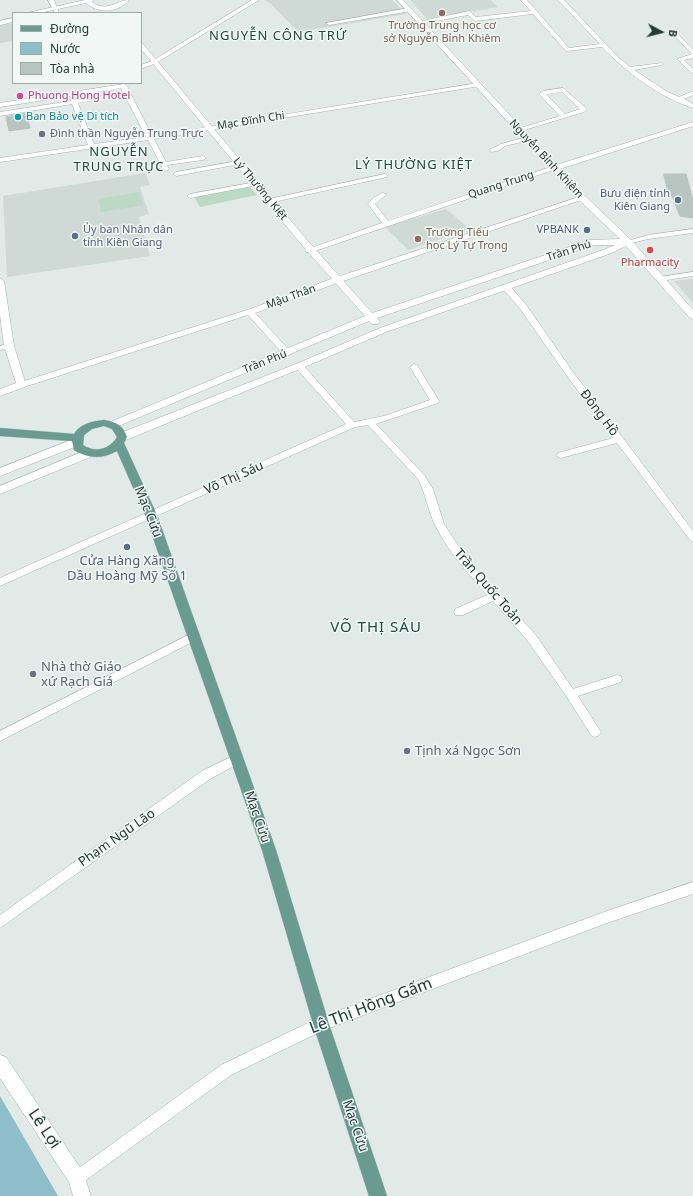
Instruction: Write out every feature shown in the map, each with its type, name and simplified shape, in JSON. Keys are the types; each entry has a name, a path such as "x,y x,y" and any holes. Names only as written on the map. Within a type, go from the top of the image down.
{"main road":[{"path":"43,12 56,11 90,2 101,8 115,10 126,0"},
{"name":"Nguyễn Bỉnh Khiêm","path":"400,0 582,198 628,242 693,316"},
{"path":"0,18 12,16"},
{"path":"0,23 12,20"},
{"name":"Lý Thường Kiệt","path":"142,46 309,250 383,330"},
{"name":"Quang Trung","path":"554,168 693,124"},
{"name":"Trần Phú","path":"0,472 77,440 80,432 86,427 104,423 112,425 371,317 593,242 628,242"},
{"name":"Trần Phú","path":"0,490 89,453 100,454 111,450 121,441 383,330 606,252 628,242"},
{"path":"0,281 4,347 21,385"},
{"path":"477,282 488,293"},
{"path":"287,353 299,366"},
{"name":"Mậu Thân","path":"0,393 21,385"},
{"path":"112,425 120,430 121,441"},
{"path":"0,432 77,440 78,446 89,453"},
{"name":"Mạc Cửu","path":"121,441 151,515 269,850 321,1024 378,1196"},
{"name":"Lê Lợi","path":"0,1063 77,1178 82,1196"}],"street":[{"path":"51,0 56,11"},
{"path":"142,67 154,62 256,0"},
{"path":"524,0 568,50 604,45"},
{"path":"563,0 604,45 629,69 645,81 693,106"},
{"path":"420,22 470,14 475,19 534,12"},
{"path":"329,23 412,13"},
{"path":"365,23 412,13"},
{"path":"676,34 693,54 680,59 693,72"},
{"path":"629,69 660,64"},
{"path":"0,105 123,84 126,94 165,167 203,158"},
{"name":"Mạc Đĩnh Chi","path":"0,160 150,138 478,85"},
{"path":"519,130 582,111 584,108 563,90 542,93 564,116"},
{"path":"680,98 693,93"},
{"path":"71,94 92,147"},
{"path":"0,114 126,94"},
{"path":"658,98 670,94"},
{"path":"492,150 498,149 503,145 527,139"},
{"path":"176,174 238,163"},
{"name":"Quang Trung","path":"309,250 554,168"},
{"path":"269,201 385,176"},
{"path":"190,196 256,184"},
{"path":"384,194 375,199 371,204 386,223"},
{"name":"Mậu Thân","path":"21,385 250,312 337,280 582,198"},
{"path":"628,242 648,237 693,231"},
{"path":"660,279 693,274"},
{"name":"Đông Hồ","path":"506,287 524,308 570,374 693,538"},
{"path":"250,312 287,353"},
{"path":"299,366 352,425"},
{"name":"Võ Thị Sáu","path":"0,582 352,425 362,422 370,422 409,411 435,401 414,367"},
{"name":"Trần Quốc Toản","path":"370,422 421,478 428,489 439,524 451,544 466,565 531,637 571,694 595,732"},
{"path":"561,455 619,439"},
{"path":"459,612 494,596"},
{"path":"0,736 194,636"},
{"path":"571,694 617,679"},
{"name":"Phạm Ngũ Lão","path":"0,922 206,775 237,759"},
{"name":"Lê Thị Hồng Gấm","path":"77,1178 226,1070 321,1024 607,918 693,888"}],"shaded area":[{"path":"264,0 392,0 406,14 298,32 271,4"},
{"name":"Trường Trung học cơ sở Nguyễn Bỉnh Khiêm","path":"410,0 491,0 498,7 427,19"},
{"path":"12,23 12,41 0,43 0,25"},
{"name":"Ủy ban Nhân dân tỉnh Kiên Giang","path":"145,173 150,185 140,187 149,214 139,217 150,256 7,277 3,196"},
{"name":"Trường Tiểu học Lý Tự Trọng","path":"446,209 470,229 408,250 385,227"},
{"path":"693,279 693,303 674,281"}],"green space":[{"path":"250,187 257,195 200,207 194,197"},
{"path":"139,192 144,205 101,212 98,199"}],"water":[{"path":"0,1096 58,1196 0,1196"}],"building":[{"path":"27,114 30,128 9,131 6,117"},
{"name":"Bưu điện tỉnh Kiên Giang","path":"664,174 686,174 693,201 693,218 680,216 672,196 669,195"}],"place":[{"name":"Trường Trung học cơ sở Nguyễn Bỉnh Khiêm","path":"442,13"},
{"name":"Phuong Hong Hotel","path":"20,96"},
{"name":"Ban Bảo vệ Di tích","path":"18,117"},
{"name":"Đình thần Nguyễn Trung Trực","path":"42,134"},
{"name":"Bưu điện tỉnh Kiên Giang","path":"678,200"},
{"name":"VPBANK","path":"587,230"},
{"name":"Ủy ban Nhân dân tỉnh Kiên Giang","path":"75,236"},
{"name":"Trường Tiểu học Lý Tự Trọng","path":"418,239"},
{"name":"Pharmacity","path":"650,250"},
{"name":"Cửa Hàng Xăng Dầu Hoàng Mỹ Số 1","path":"127,547"},
{"name":"Nhà thờ Giáo xứ Rạch Giá","path":"33,674"},
{"name":"Tịnh xá Ngọc Sơn","path":"407,751"}],"district":[{"name":"NGUYỄN CÔNG TRỨ","path":"278,36"},
{"name":"NGUYỄN TRUNG TRỰC","path":"119,160"},
{"name":"LÝ THƯỜNG KIỆT","path":"414,165"},
{"name":"VÕ THỊ SÁU","path":"376,628"}]}
